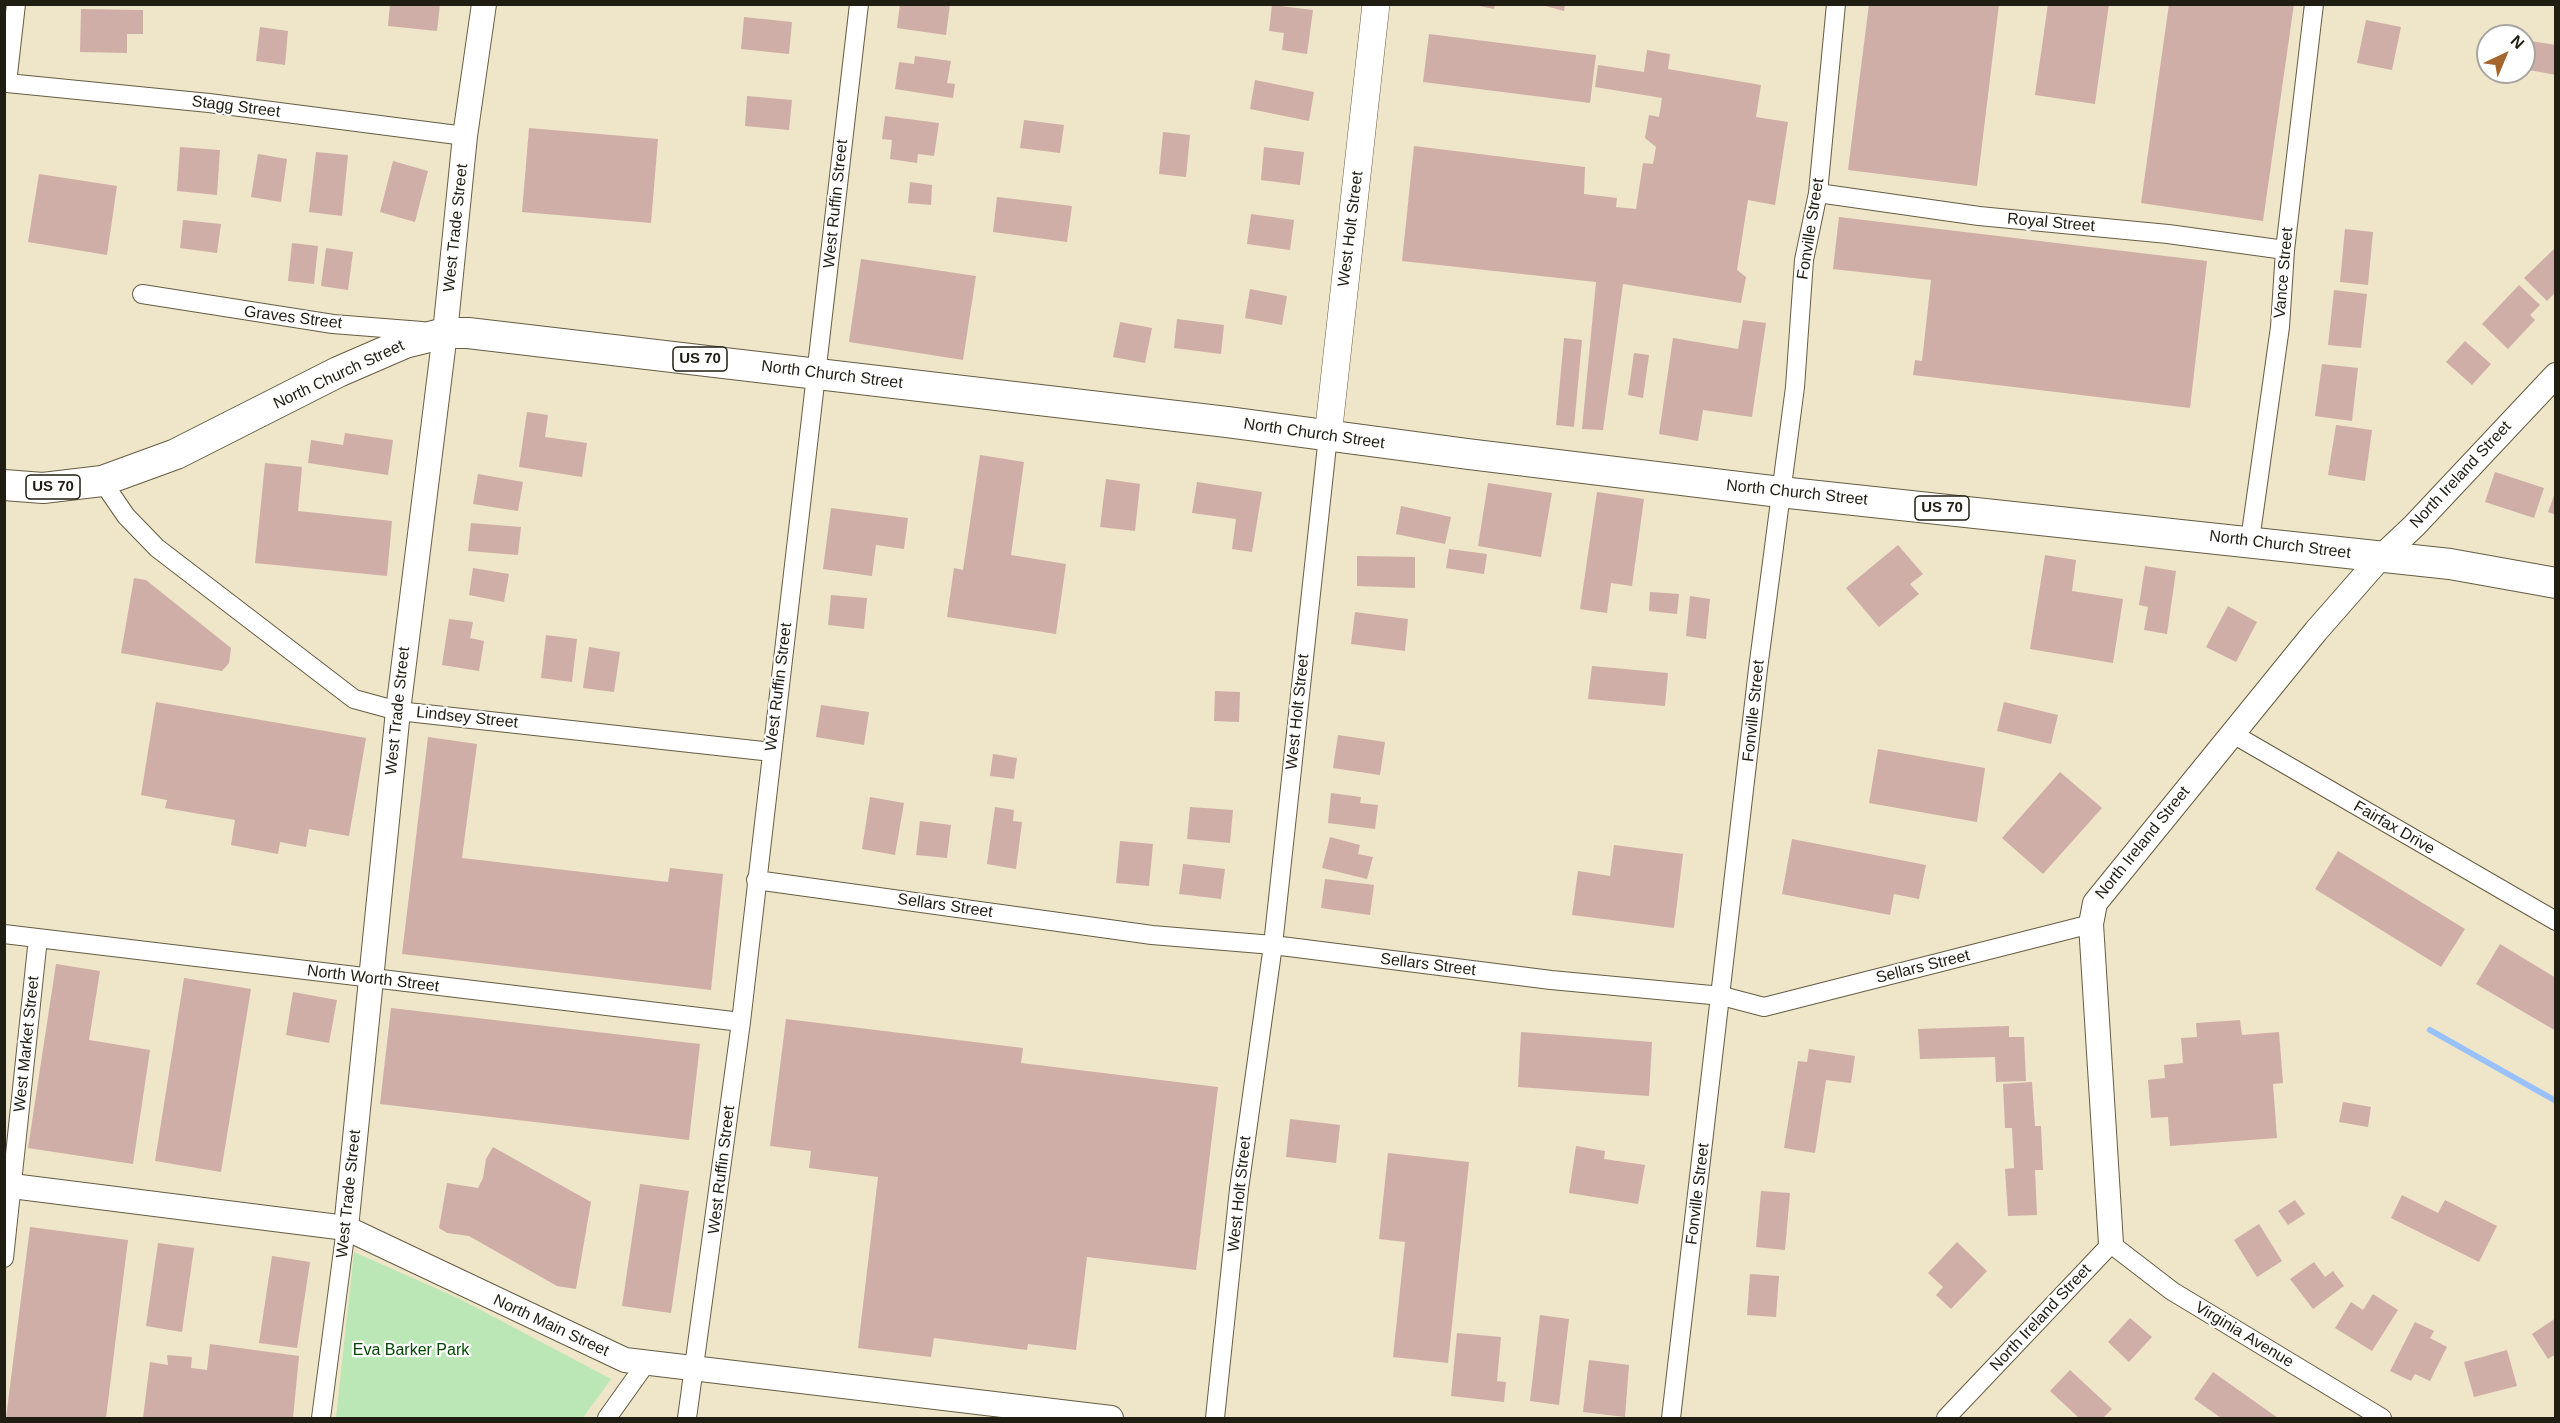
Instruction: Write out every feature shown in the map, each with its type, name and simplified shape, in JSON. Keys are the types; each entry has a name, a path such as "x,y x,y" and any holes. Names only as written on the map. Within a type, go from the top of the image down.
{"main road":[{"name":"West Holt Street","path":"1328,436 1376,4"},
{"name":"North Church Street","path":"102,481 176,454 338,372 405,343 445,333 468,333 817,373 1780,492 2250,540 2380,558 2450,564 2556,582"},
{"name":"US 70","path":"4,485 43,488 102,481"}],"street":[{"name":"Stagg Street","path":"16,4 7,82 209,103 465,136"},
{"name":"West Trade Street","path":"321,1419 346,1228 398,711 445,333 465,136 484,4"},
{"name":"West Ruffin Street","path":"687,1419 741,1023 859,4"},
{"name":"Fonville Street","path":"1671,1419 1780,492 1795,387 1804,260 1818,193 1836,4"},
{"name":"Vance Street","path":"2250,540 2280,327 2285,250 2314,4"},
{"name":"Royal Street","path":"1818,193 1979,216 2168,234 2285,250"},
{"name":"Graves Street","path":"142,294 333,324 445,333"},
{"name":"North Ireland Street","path":"1946,1419 2111,1244 2091,924 2095,903 2106,886 2380,558 2414,526 2556,375"},
{"name":"West Holt Street","path":"1215,1419 1239,1189 1273,945 1328,436"},
{"name":"Lindsey Street","path":"102,481 126,516 183,571 354,699 398,711 772,752"},
{"name":"Fairfax Drive","path":"2233,734 2556,921"},
{"name":"Sellars Street","path":"756,880 1152,935 1273,945 1551,980 1722,996 1771,1007 2091,924"},
{"name":"North Worth Street","path":"4,934 741,1023"},
{"name":"West Market Street","path":"4,1258 9,1186 38,938"},
{"name":"North Main Street","path":"9,1186 346,1228 625,1360 1111,1419"},
{"name":"Virginia Avenue","path":"2111,1244 2172,1291 2382,1419"},
{"path":"607,1419 647,1362"}],"green space":[{"name":"Eva Barker Park","path":"354,1252 460,1299 611,1379 583,1418 336,1418"}],"building":[{"path":"390,4 440,4 437,31 388,26"},
{"path":"900,4 950,4 946,35 897,28"},
{"path":"1470,4 1495,4 1494,9"},
{"path":"1538,4 1565,4 1564,11"},
{"path":"1869,4 1999,4 1977,186 1848,170"},
{"path":"2048,4 2109,4 2095,104 2035,95"},
{"path":"2169,4 2294,4 2263,221 2141,203"},
{"path":"1272,5 1313,10 1307,54 1282,50 1284,33 1269,31"},
{"path":"81,9 143,10 143,34 127,34 127,53 80,52"},
{"path":"744,17 792,22 789,54 741,49"},
{"path":"2366,20 2401,27 2392,70 2357,63"},
{"path":"260,27 288,31 285,65 256,61"},
{"path":"1429,34 1596,55 1590,103 1423,82"},
{"path":"2536,42 2556,45 2556,75 2536,71"},
{"path":"1647,50 1670,54 1668,69 1761,85 1756,117 1788,122 1775,205 1748,200 1737,270 1746,277 1741,303 1623,284 1603,430 1582,429 1596,282 1402,261 1414,146 1585,167 1584,194 1617,198 1616,207 1636,209 1643,163 1653,164 1656,147 1645,138 1649,115 1659,117 1662,98 1595,87 1598,65 1644,72"},
{"path":"915,56 951,61 947,83 955,84 953,98 895,89 899,62 914,64"},
{"path":"1255,80 1314,92 1309,121 1250,109"},
{"path":"747,96 792,100 789,130 745,126"},
{"path":"885,116 939,123 934,156 918,154 917,163 890,159 892,140 882,139"},
{"path":"1024,120 1064,125 1060,153 1020,148"},
{"path":"529,128 658,139 651,223 522,212"},
{"path":"1163,132 1190,135 1186,177 1159,174"},
{"path":"180,147 220,150 217,195 177,191"},
{"path":"1264,147 1304,152 1300,185 1261,180"},
{"path":"316,152 348,155 342,216 309,212"},
{"path":"258,154 287,159 281,202 251,197"},
{"path":"393,161 428,171 415,222 380,212"},
{"path":"39,174 117,186 107,255 28,242"},
{"path":"910,182 932,185 931,205 908,203"},
{"path":"997,197 1072,206 1067,242 993,232"},
{"path":"1251,214 1294,220 1290,250 1247,244"},
{"path":"1839,217 2207,261 2190,408 1913,375 1915,360 1922,361 1931,280 1833,269"},
{"path":"183,220 221,224 217,253 180,248"},
{"path":"2345,229 2373,232 2368,285 2340,282"},
{"path":"292,243 318,246 314,284 288,281"},
{"path":"2556,247 2556,292 2547,301 2524,278"},
{"path":"326,248 353,252 348,290 321,286"},
{"path":"861,259 976,276 963,360 849,342"},
{"path":"2519,285 2540,305 2530,315 2535,320 2508,349 2482,324"},
{"path":"1250,289 1287,296 1282,325 1245,318"},
{"path":"2334,290 2367,294 2361,348 2328,345"},
{"path":"1177,319 1224,325 1221,354 1174,348"},
{"path":"1743,320 1766,323 1752,417 1703,410 1698,441 1659,434 1673,338 1738,349"},
{"path":"1120,322 1152,328 1145,363 1113,357"},
{"path":"1564,338 1582,340 1574,427 1556,425"},
{"path":"2465,341 2491,364 2472,385 2446,362"},
{"path":"1634,353 1649,355 1643,398 1628,395"},
{"path":"2322,364 2358,368 2352,421 2315,416"},
{"path":"527,412 548,415 545,437 587,443 582,477 519,467"},
{"path":"2336,425 2372,430 2365,481 2328,475"},
{"path":"345,433 393,440 388,475 308,463 311,440 343,445"},
{"path":"980,455 1024,462 1011,555 1066,564 1056,634 947,617 954,568 963,570"},
{"path":"265,463 302,467 298,511 392,521 387,576 255,563"},
{"path":"2495,472 2544,488 2534,518 2485,502"},
{"path":"478,474 523,482 518,511 473,504"},
{"path":"1106,479 1140,484 1135,531 1100,527"},
{"path":"1197,482 1262,492 1252,552 1232,549 1236,519 1192,513"},
{"path":"1488,483 1552,493 1541,557 1478,546"},
{"path":"2556,490 2556,515 2548,512"},
{"path":"1597,492 1644,499 1632,586 1611,583 1607,613 1580,609"},
{"path":"1401,506 1451,517 1445,544 1396,534"},
{"path":"831,508 908,518 904,549 876,545 872,576 823,569"},
{"path":"471,523 521,527 518,555 468,551"},
{"path":"1898,545 1923,574 1910,584 1919,594 1879,627 1846,588"},
{"path":"1449,549 1487,554 1484,574 1446,568"},
{"path":"2045,555 2076,560 2072,591 2123,599 2113,663 2030,649"},
{"path":"1357,556 1415,557 1415,588 1357,586"},
{"path":"2145,566 2176,571 2167,634 2144,630 2148,607 2139,605"},
{"path":"473,568 509,574 504,602 469,595"},
{"path":"134,578 146,580 231,648 229,663 222,671 121,653"},
{"path":"1650,592 1679,594 1677,614 1649,611"},
{"path":"831,595 867,598 864,629 828,625"},
{"path":"1690,596 1710,599 1706,639 1686,636"},
{"path":"2228,606 2257,622 2236,662 2206,647"},
{"path":"1355,612 1408,619 1405,651 1351,644"},
{"path":"449,619 473,622 470,638 484,641 479,671 442,665"},
{"path":"546,635 577,639 572,682 541,678"},
{"path":"589,647 620,652 614,692 583,688"},
{"path":"1592,666 1668,673 1665,706 1588,699"},
{"path":"1215,691 1240,692 1239,722 1214,721"},
{"path":"156,702 366,738 349,836 309,829 306,847 280,842 278,854 231,845 235,820 165,808 167,800 141,795"},
{"path":"2004,702 2058,715 2051,744 1997,731"},
{"path":"821,705 869,712 864,745 816,737"},
{"path":"1338,735 1385,742 1380,775 1333,768"},
{"path":"428,737 477,744 462,858 668,882 670,868 723,874 711,990 402,954"},
{"path":"1878,749 1985,768 1977,822 1869,803"},
{"path":"993,754 1017,758 1014,779 990,776"},
{"path":"2060,772 2102,808 2043,874 2002,838"},
{"path":"1331,793 1361,797 1360,803 1378,805 1375,829 1328,823"},
{"path":"870,797 904,803 895,855 862,849"},
{"path":"995,807 1014,810 1013,821 1022,822 1016,869 987,864"},
{"path":"1190,807 1233,810 1230,843 1187,839"},
{"path":"920,821 951,825 947,858 916,855"},
{"path":"1330,837 1360,845 1358,854 1373,857 1367,879 1322,868"},
{"path":"1792,839 1926,865 1919,899 1894,894 1890,915 1782,894"},
{"path":"1120,841 1153,844 1149,886 1116,883"},
{"path":"1614,845 1683,854 1674,928 1572,915 1578,871 1610,876"},
{"path":"2338,851 2465,929 2441,967 2315,889"},
{"path":"1183,864 1225,869 1221,899 1179,894"},
{"path":"1325,879 1374,885 1370,915 1321,908"},
{"path":"2500,944 2556,978 2556,1031 2476,984"},
{"path":"56,964 100,971 89,1040 150,1050 133,1164 28,1148"},
{"path":"184,978 251,989 221,1172 155,1161"},
{"path":"293,992 337,1000 329,1043 286,1035"},
{"path":"391,1008 700,1044 689,1140 380,1104"},
{"path":"786,1019 1023,1048 1021,1063 1218,1087 1196,1270 1087,1257 1076,1350 1028,1344 1027,1350 934,1338 931,1357 858,1348 878,1177 809,1168 811,1151 770,1146"},
{"path":"2240,1020 2242,1035 2279,1032 2283,1083 2273,1084 2277,1138 2170,1146 2168,1117 2151,1118 2148,1080 2165,1078 2164,1065 2183,1063 2181,1038 2197,1037 2196,1023"},
{"path":"2009,1026 2009,1037 2024,1037 2026,1081 1996,1082 1995,1057 1920,1059 1918,1029"},
{"path":"1521,1032 1652,1042 1649,1096 1518,1087"},
{"path":"1809,1049 1855,1056 1851,1083 1826,1080 1815,1153 1784,1148 1798,1061 1807,1062"},
{"path":"2032,1082 2035,1126 2041,1126 2043,1170 2035,1170 2037,1215 2008,1216 2005,1169 2014,1168 2012,1128 2005,1128 2003,1084"},
{"path":"2343,1102 2371,1107 2368,1127 2339,1122"},
{"path":"1290,1119 1340,1125 1336,1163 1286,1157"},
{"path":"1576,1146 1605,1151 1604,1159 1645,1165 1638,1204 1569,1193"},
{"path":"493,1147 591,1202 576,1289 557,1286 469,1236 447,1233 439,1228 447,1183 478,1188 483,1178 486,1159"},
{"path":"1388,1153 1469,1162 1448,1363 1393,1357 1405,1242 1379,1239"},
{"path":"640,1184 689,1191 671,1313 622,1306"},
{"path":"1761,1191 1790,1193 1785,1250 1756,1247"},
{"path":"2402,1195 2438,1213 2445,1200 2497,1226 2479,1262 2391,1218"},
{"path":"2295,1200 2305,1214 2288,1225 2278,1211"},
{"path":"2259,1224 2282,1261 2257,1277 2234,1240"},
{"path":"30,1227 128,1240 106,1418 6,1418"},
{"path":"1957,1242 1987,1271 1951,1309 1936,1295 1943,1287 1928,1273"},
{"path":"158,1243 194,1248 182,1332 146,1326"},
{"path":"272,1256 310,1262 297,1348 259,1343"},
{"path":"2314,1262 2325,1277 2333,1271 2344,1286 2313,1309 2290,1279"},
{"path":"1750,1274 1779,1276 1776,1317 1747,1315"},
{"path":"2373,1294 2398,1310 2372,1351 2335,1328 2351,1302 2363,1310"},
{"path":"1540,1315 1569,1319 1559,1405 1530,1401"},
{"path":"2130,1318 2152,1337 2129,1362 2108,1342"},
{"path":"2556,1318 2556,1354 2548,1359 2532,1334"},
{"path":"2415,1322 2434,1331 2430,1338 2447,1347 2430,1381 2415,1374 2411,1381 2390,1371"},
{"path":"1457,1333 1501,1337 1497,1381 1506,1382 1504,1402 1451,1396"},
{"path":"210,1344 299,1356 293,1418 143,1418 150,1362 168,1365 167,1355 192,1357 191,1368 207,1370"},
{"path":"2507,1350 2517,1386 2474,1397 2464,1362"},
{"path":"1589,1360 1629,1365 1625,1417 1583,1412"},
{"path":"2070,1370 2112,1409 2103,1418 2079,1418 2050,1391"},
{"path":"2213,1372 2278,1418 2221,1418 2194,1399"}],"waterway":[{"path":"2430,1030 2556,1101"}]}
